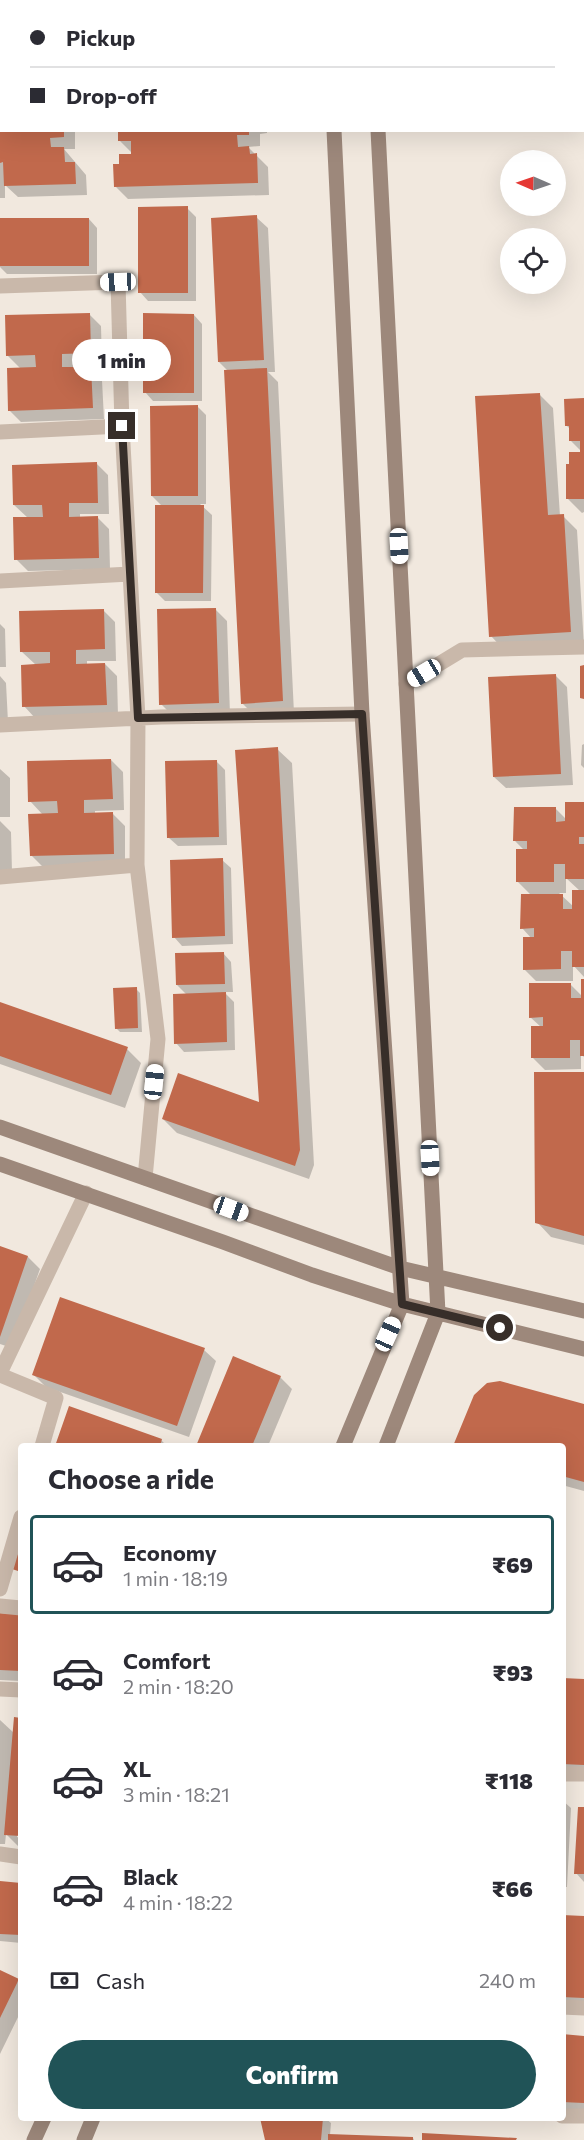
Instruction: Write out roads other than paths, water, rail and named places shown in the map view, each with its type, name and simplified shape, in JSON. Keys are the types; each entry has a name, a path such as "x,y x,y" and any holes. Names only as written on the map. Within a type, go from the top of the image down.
{"street":[{"path":"334,132 362,714 402,1304 344,1443"},
{"path":"378,132 438,1313 387,1443"},
{"path":"0,1127 400,1268 584,1311"},
{"path":"0,1164 312,1275 402,1304 584,1349"},
{"path":"34,2140 43,2121"},
{"path":"84,2140 92,2121"}],"lane":[{"path":"0,286 118,282 122,426 138,718 137,865 158,1039 144,1178"},
{"path":"0,432 122,426"},
{"path":"0,581 130,574"},
{"path":"406,684 462,650 584,647"},
{"path":"0,725 138,718 362,714"},
{"path":"0,877 137,865"},
{"path":"43,1443 56,1398 0,1374 86,1193"},
{"path":"0,1589 18,1527"},
{"path":"0,1606 18,1608"},
{"path":"0,1689 18,1690"},
{"path":"566,1774 584,1774"},
{"path":"0,1854 18,1857"},
{"path":"566,2007 584,2008"},
{"path":"566,2116 584,2116"}]}
